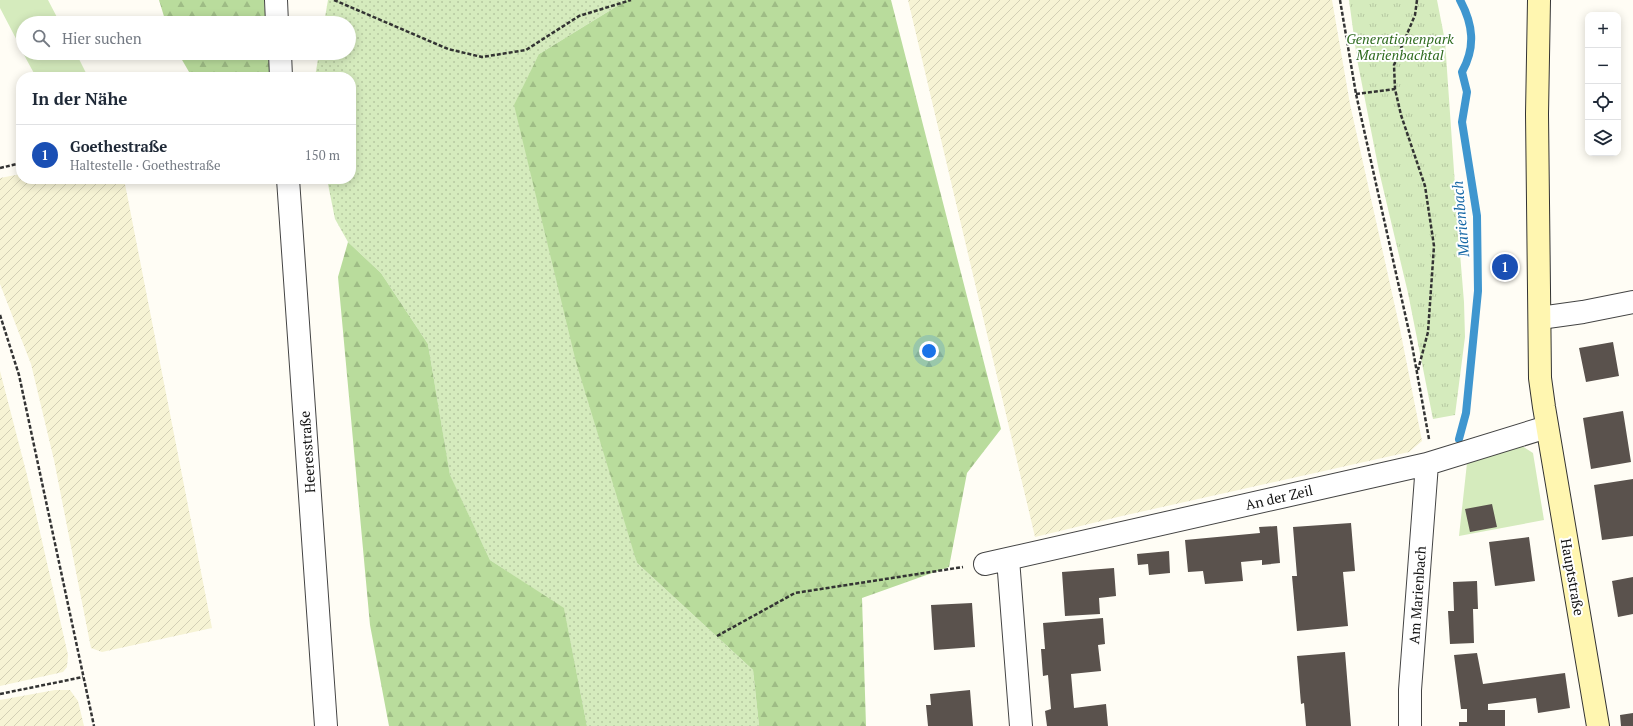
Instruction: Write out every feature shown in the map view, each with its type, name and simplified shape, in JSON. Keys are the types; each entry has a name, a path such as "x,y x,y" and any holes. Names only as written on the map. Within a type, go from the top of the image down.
{"street":[{"path":"276,0 277,16"},
{"name":"Hauptstraße","path":"1539,0 1537,114 1540,373 1547,427 1598,726"},
{"path":"280,60 281,72"},
{"name":"Heeresstraße","path":"288,184 326,726"},
{"path":"1540,318 1583,312 1633,302"},
{"name":"An der Zeil","path":"985,564 1426,464 1547,427"},
{"name":"Am Marienbach","path":"1410,726 1410,690 1426,464"},
{"path":"1008,559 1021,726"}],"path":[{"path":"334,0 448,49 482,57 526,50 579,16 631,0"},
{"path":"1340,0 1356,94 1417,373 1430,447 1426,464"},
{"path":"1417,0 1415,15 1394,65 1395,89 1401,115 1425,186 1434,246 1428,332 1417,373"},
{"path":"1356,94 1395,89"},
{"path":"0,168 16,164"},
{"path":"0,315 21,382 82,677 94,726"},
{"path":"717,636 795,593 985,564"},
{"path":"0,694 82,677"}],"shaded area":[{"path":"908,0 1332,0 1350,104 1400,329 1422,441 1409,452 1035,537"},
{"path":"16,175 16,184 125,184 212,628 102,652 91,648 54,460 31,364 0,284 0,178"},
{"path":"0,371 27,475 68,655 67,667 63,672 0,686"},
{"path":"55,690 70,690 78,701 84,726 0,726 0,700"}],"green space":[{"path":"0,0 48,0 56,16 16,16 16,39 0,8"},
{"path":"159,0 264,0 265,16 164,16"},
{"path":"328,0 627,0 539,54 637,563 753,670 759,726 587,726 564,609 490,560 450,476 428,344 381,273 348,242 335,219 328,184 356,184 356,72 316,72 318,60 356,60 356,16 325,16"},
{"path":"627,0 891,0 1001,429 967,473 949,567 862,598 866,726 759,726 753,670 637,563 576,362 514,105 539,54"},
{"name":"Generationenpark Marienbachtal","path":"1349,0 1437,0 1445,41 1464,302 1465,337 1455,415 1433,419 1408,293 1379,171 1357,59"},
{"path":"27,60 80,60 86,72 33,72"},
{"path":"182,60 269,60 270,72 189,72"},
{"path":"348,242 381,273 428,344 450,475 490,560 564,608 587,726 389,726 370,625 338,277"},
{"path":"1516,442 1533,453 1544,520 1459,536 1468,454"}],"building":[{"path":"1613,342 1619,376 1586,382 1579,348"},
{"path":"1623,411 1631,462 1591,469 1583,418"},
{"path":"1633,479 1633,536 1602,540 1594,485"},
{"path":"1492,504 1497,527 1470,532 1465,509"},
{"path":"1351,523 1355,571 1343,572 1348,626 1297,631 1292,576 1297,576 1293,527"},
{"path":"1277,526 1280,563 1262,565 1262,560 1241,562 1243,581 1205,584 1203,571 1188,572 1185,540 1260,533 1259,527"},
{"path":"1529,537 1535,581 1495,586 1489,542"},
{"path":"1169,551 1170,573 1149,575 1148,564 1138,565 1137,554"},
{"path":"1114,568 1116,596 1099,598 1100,614 1065,616 1062,572"},
{"path":"1633,577 1633,614 1618,617 1612,581"},
{"path":"1477,581 1478,609 1473,609 1474,643 1450,644 1448,611 1454,611 1453,582"},
{"path":"972,603 975,647 934,650 931,605"},
{"path":"1103,618 1105,644 1098,645 1101,671 1071,674 1074,708 1106,704 1108,726 1047,726 1045,711 1051,709 1048,675 1043,676 1041,649 1045,649 1043,623"},
{"path":"1345,652 1351,726 1306,726 1304,703 1301,704 1297,656"},
{"path":"1477,653 1483,684 1565,673 1570,708 1538,713 1536,698 1488,704 1488,710 1505,710 1505,726 1459,726 1459,722 1467,722 1467,709 1461,709 1454,655"},
{"path":"970,690 973,726 928,726 926,705 931,705 930,694"},
{"path":"1633,713 1633,726 1621,726 1620,715"}],"waterway":[{"name":"Marienbach","path":"1459,439 1466,413 1478,291 1477,216 1462,122 1467,92 1462,72 1469,54 1471,36 1468,18 1460,0"}],"place":[{"name":"Goethestraße","path":"1505,267"}]}
